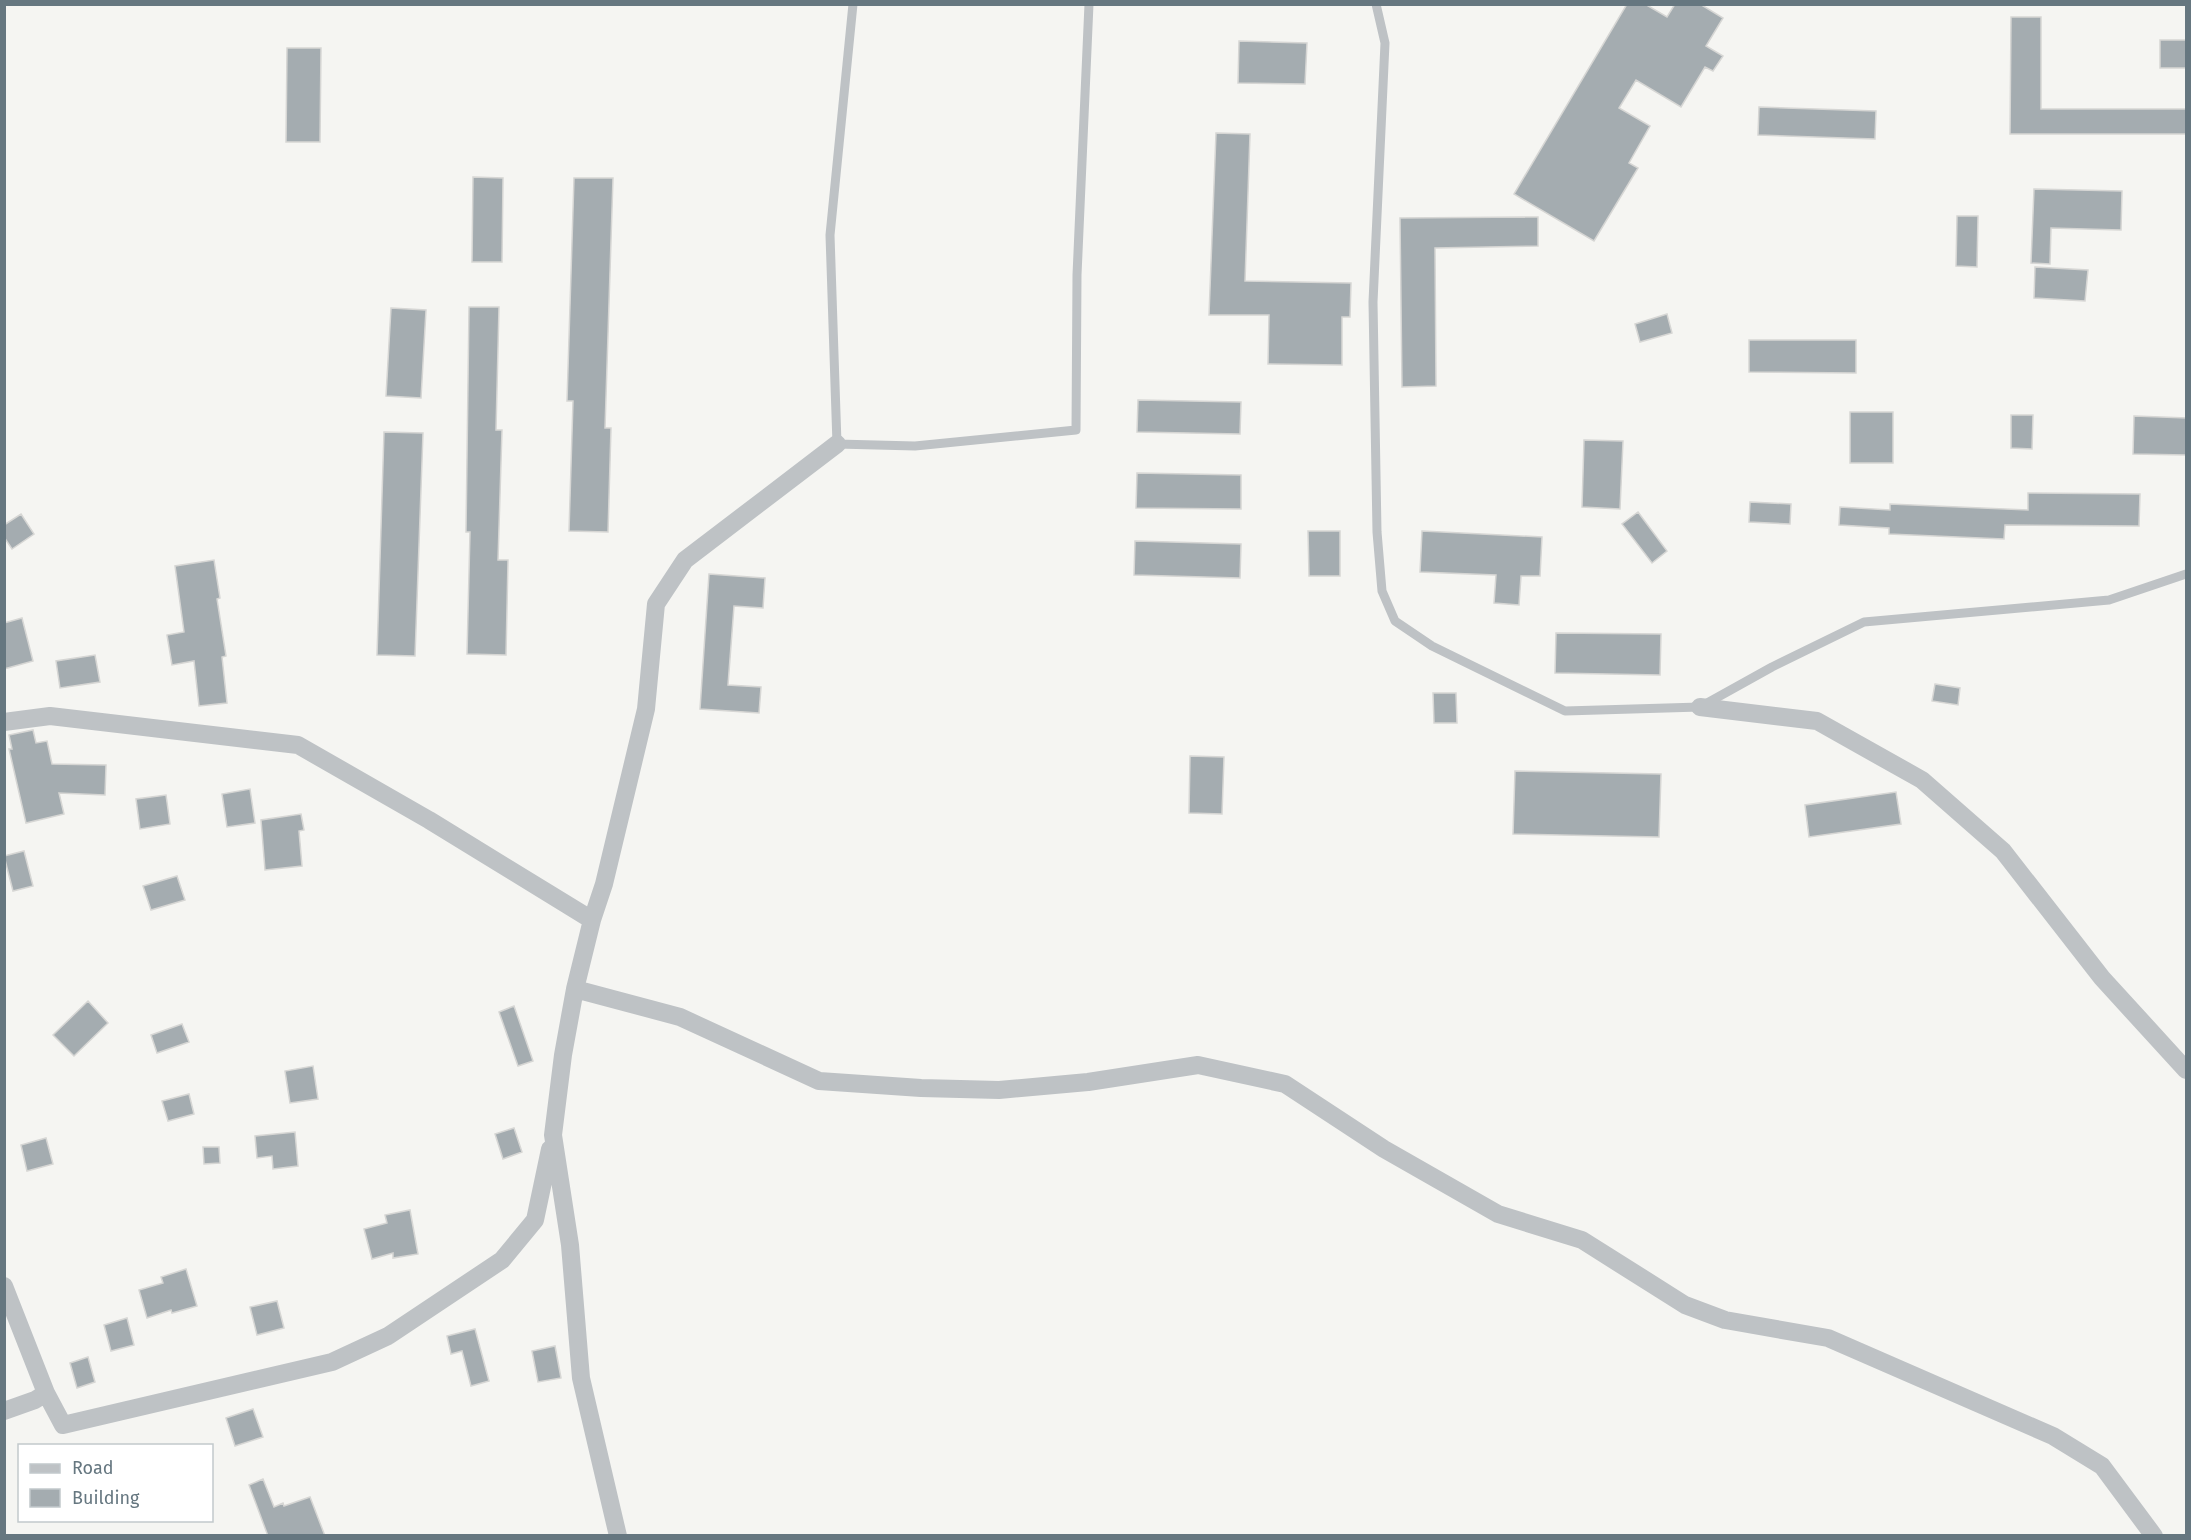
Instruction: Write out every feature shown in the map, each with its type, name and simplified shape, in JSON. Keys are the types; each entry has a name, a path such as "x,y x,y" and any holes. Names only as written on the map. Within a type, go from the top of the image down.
{"street":[{"path":"4,1286 45,1393 63,1425 332,1362 388,1335 502,1260 535,1220 553,1135 563,1055 575,989 592,920 604,884 646,709 656,604 685,560 837,444"},
{"path":"1700,707 1817,721 1922,780 2003,851 2102,978 2187,1070"},
{"path":"4,722 50,716 298,745 429,820 592,920"},
{"path":"575,989 680,1017 819,1081 921,1088 999,1090 1088,1082 1198,1065 1285,1084 1384,1149 1498,1214 1582,1240 1685,1305 1725,1320 1828,1338 2053,1436 2102,1466 2154,1536"},
{"path":"553,1135 570,1245 581,1378 618,1536"},
{"path":"4,1411 35,1400 45,1393"}],"lane":[{"path":"853,4 830,235 837,444 915,446 1076,430 1077,276 1089,4"},
{"path":"1376,4 1385,42 1373,302 1377,532 1382,591 1395,621 1432,646 1564,711 1700,707 1772,667 1864,622 2109,600 2187,574"}],"building":[{"path":"1627,4 1645,4 1667,17 1675,4 1700,4 1723,18 1706,46 1723,56 1713,71 1705,67 1681,107 1636,80 1619,108 1650,126 1629,163 1638,168 1594,241 1514,194"},
{"path":"2011,17 2041,17 2041,109 2187,109 2187,134 2010,134"},
{"path":"2160,40 2187,40 2187,68 2160,68"},
{"path":"1239,41 1307,43 1305,84 1238,83"},
{"path":"287,48 321,48 320,142 286,142"},
{"path":"1759,107 1876,111 1875,139 1758,135"},
{"path":"1216,133 1250,134 1245,281 1351,283 1350,317 1342,317 1342,365 1268,364 1269,315 1209,315"},
{"path":"473,177 503,178 502,262 472,262"},
{"path":"574,178 613,178 605,428 611,428 608,532 569,531 573,401 567,401"},
{"path":"2034,189 2122,191 2121,230 2051,228 2050,264 2031,263"},
{"path":"1957,216 1978,216 1977,267 1956,266"},
{"path":"1538,217 1538,246 1435,248 1436,386 1402,387 1400,218"},
{"path":"2035,267 2088,270 2085,301 2034,298"},
{"path":"469,307 499,307 496,430 502,430 498,560 508,560 506,655 467,654 470,532 466,532"},
{"path":"391,308 426,310 421,398 386,396"},
{"path":"1667,314 1672,333 1640,342 1635,324"},
{"path":"1749,340 1856,340 1856,373 1749,372"},
{"path":"1138,400 1241,402 1240,434 1137,432"},
{"path":"1850,412 1893,412 1893,463 1850,463"},
{"path":"2011,415 2033,415 2032,449 2011,448"},
{"path":"2134,416 2187,418 2187,455 2133,454"},
{"path":"384,432 423,433 415,656 377,655"},
{"path":"1584,440 1623,441 1620,509 1582,507"},
{"path":"1137,473 1241,475 1241,509 1136,508"},
{"path":"2028,493 2140,494 2139,526 2005,525 2004,539 1889,534 1889,528 1839,525 1840,507 1890,510 1890,504 2028,510"},
{"path":"1750,502 1791,504 1790,524 1749,522"},
{"path":"1638,512 1667,551 1652,563 1622,524"},
{"path":"21,514 34,534 12,549 4,537 4,525"},
{"path":"1308,531 1340,531 1340,576 1309,576"},
{"path":"1422,531 1542,537 1540,576 1521,576 1519,605 1494,603 1496,575 1420,572"},
{"path":"1135,541 1241,544 1240,578 1134,575"},
{"path":"214,560 220,598 217,599 226,656 222,657 227,703 199,706 194,661 172,665 167,635 184,632 175,566"},
{"path":"709,574 765,578 763,608 734,606 728,685 761,687 759,713 700,709"},
{"path":"22,618 33,661 4,669 4,623"},
{"path":"1556,633 1661,634 1660,675 1555,673"},
{"path":"95,655 100,682 60,688 56,661"},
{"path":"1935,684 1960,688 1958,705 1932,701"},
{"path":"1433,693 1456,693 1457,723 1434,723"},
{"path":"33,730 36,743 47,741 52,764 106,765 105,795 59,793 64,814 26,823 9,749 12,749 9,735"},
{"path":"1190,756 1224,757 1222,814 1189,813"},
{"path":"1515,771 1661,774 1659,837 1513,834"},
{"path":"250,789 255,823 227,827 222,794"},
{"path":"1896,792 1901,824 1809,837 1805,805"},
{"path":"166,795 170,824 140,829 136,799"},
{"path":"301,814 304,830 299,831 302,866 265,870 261,820"},
{"path":"24,851 33,886 13,891 4,856"},
{"path":"177,876 185,900 151,910 143,886"},
{"path":"88,1001 108,1023 74,1056 53,1035"},
{"path":"514,1006 533,1061 518,1066 499,1012"},
{"path":"182,1024 189,1042 157,1053 151,1035"},
{"path":"313,1066 318,1099 290,1103 285,1071"},
{"path":"189,1094 194,1114 168,1121 162,1101"},
{"path":"514,1128 522,1152 503,1159 495,1134"},
{"path":"295,1132 298,1166 273,1169 272,1156 257,1158 255,1136"},
{"path":"46,1138 53,1164 27,1171 21,1145"},
{"path":"203,1147 219,1147 220,1163 204,1164"},
{"path":"410,1210 418,1254 393,1258 393,1253 372,1259 364,1229 387,1223 385,1215"},
{"path":"186,1269 197,1306 172,1313 171,1310 147,1318 139,1290 163,1283 161,1277"},
{"path":"277,1301 284,1328 257,1335 250,1307"},
{"path":"127,1318 134,1345 111,1351 104,1325"},
{"path":"475,1329 489,1381 471,1386 462,1351 451,1354 447,1336"},
{"path":"555,1346 561,1378 538,1382 532,1351"},
{"path":"88,1357 95,1382 77,1388 70,1363"},
{"path":"253,1409 263,1437 235,1446 226,1418"},
{"path":"263,1479 274,1507 310,1497 325,1536 268,1536 249,1485"}]}
